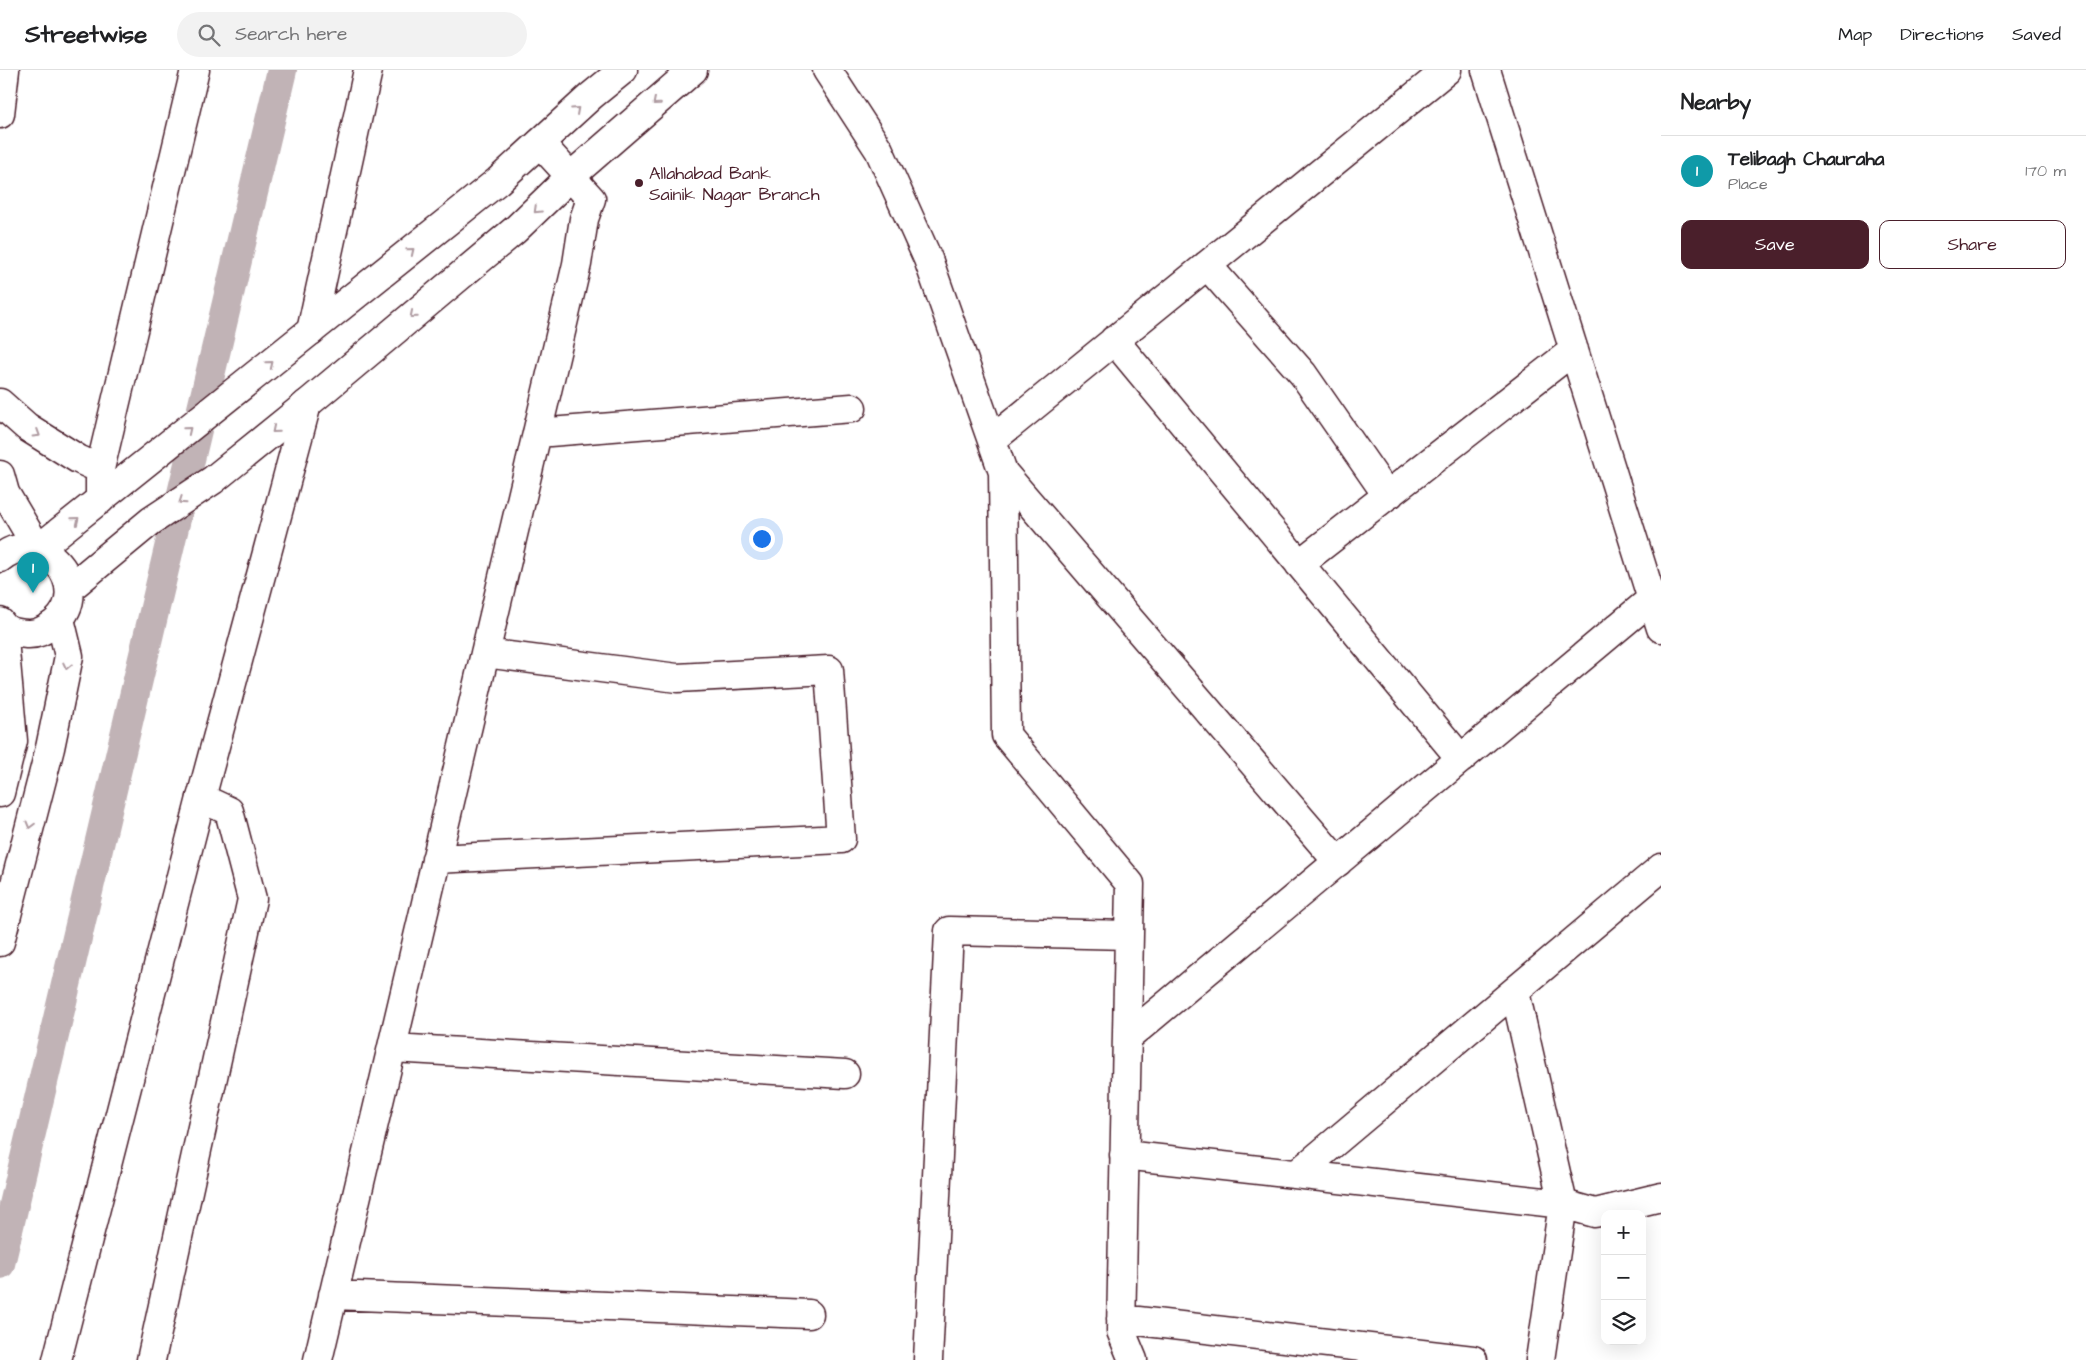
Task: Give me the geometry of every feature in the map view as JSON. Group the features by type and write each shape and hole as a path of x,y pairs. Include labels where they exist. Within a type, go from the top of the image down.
{"street":[{"path":"0,114 5,70"},
{"path":"100,500 100,470 195,70"},
{"path":"311,331 368,70"},
{"path":"38,549 498,180 591,96 623,70"},
{"path":"70,588 150,521 213,480 516,230 571,176 693,70"},
{"path":"827,70 879,150 928,258 1003,472 1006,736 1130,884 1121,1331 1133,1360"},
{"path":"992,440 1447,70"},
{"path":"1486,70 1661,628"},
{"path":"318,1360 577,264 584,219 591,199 540,142"},
{"path":"1207,265 1303,374 1389,495"},
{"path":"1114,340 1461,759"},
{"path":"1300,564 1574,350"},
{"path":"0,403 27,427 78,459 100,470"},
{"path":"57,1360 201,798 306,404"},
{"path":"537,433 852,408"},
{"path":"1003,472 1338,862"},
{"path":"0,475 5,493 38,549"},
{"path":"0,558 5,553 22,548 38,549 53,557 64,570 70,588 68,603 60,619 48,629 32,634 15,633 1,627 13,740 0,793"},
{"path":"1126,1038 1652,598"},
{"path":"0,942 50,748 69,656 60,619"},
{"path":"436,859 841,839 828,670 677,678 485,653"},
{"path":"151,1360 252,899 229,811 201,798"},
{"path":"1297,1174 1661,868"},
{"path":"928,1360 949,931 1129,935"},
{"path":"1515,992 1563,1204 1540,1360"},
{"path":"392,1048 845,1074"},
{"path":"1124,1155 1563,1204 1595,1213 1661,1197"},
{"path":"334,1295 809,1314"},
{"path":"1121,1319 1474,1360"}],"waterway":[{"path":"0,1264 282,70"}],"place":[{"name":"Allahabad Bank Sainik Nagar Branch","path":"639,183"},
{"name":"Telibagh Chauraha","path":"33,593"}]}
